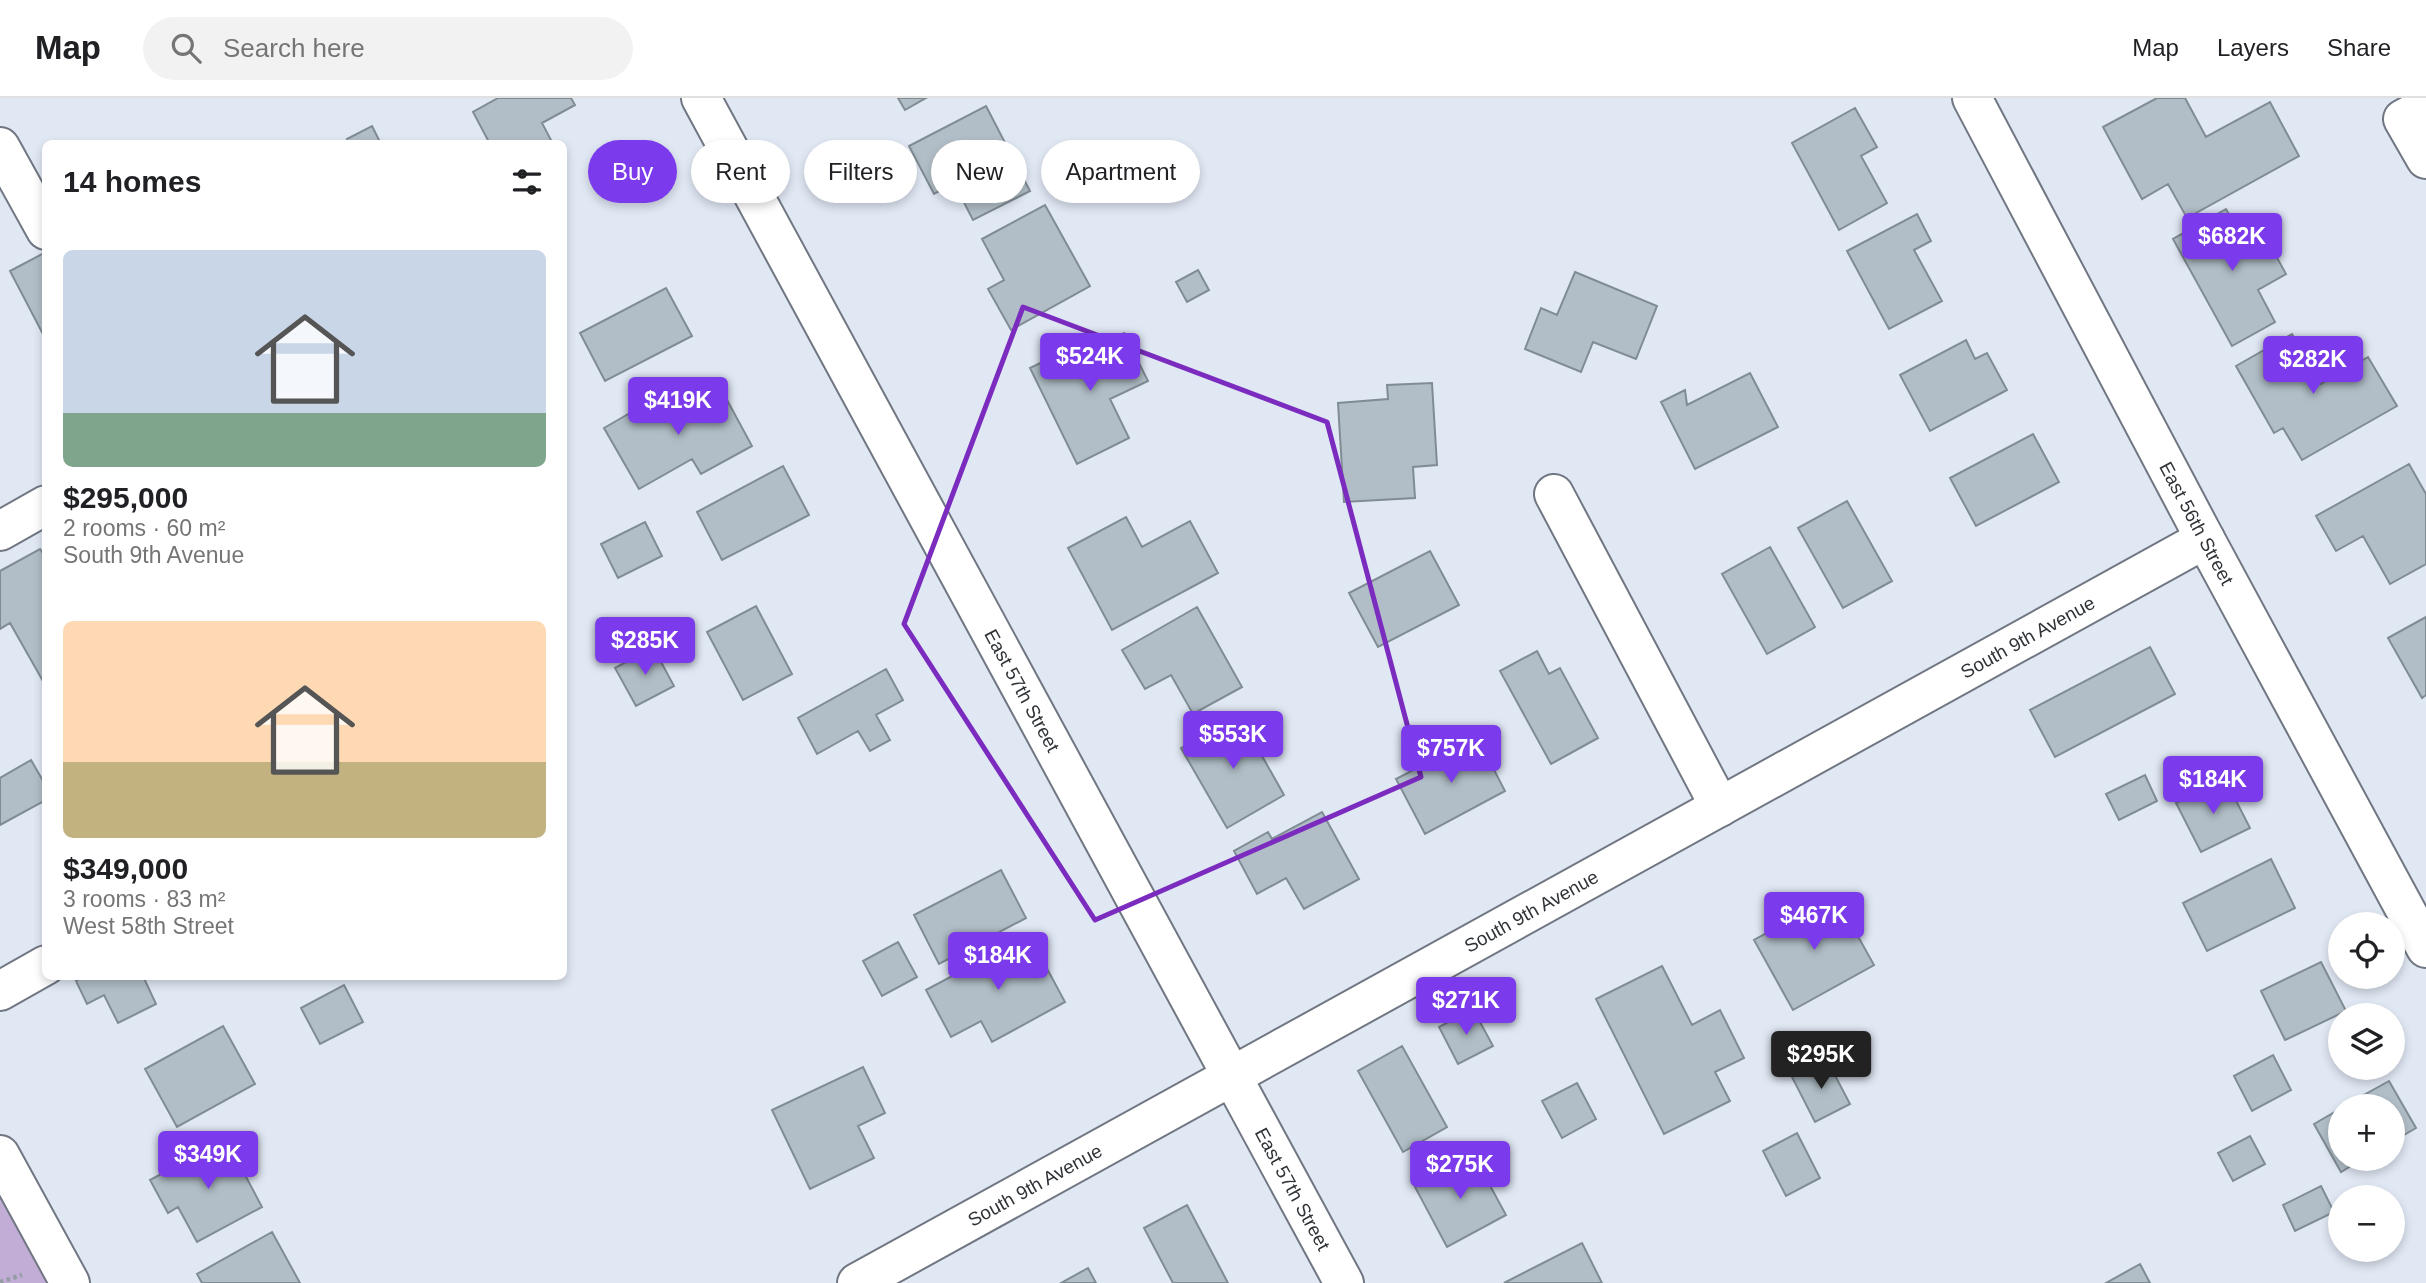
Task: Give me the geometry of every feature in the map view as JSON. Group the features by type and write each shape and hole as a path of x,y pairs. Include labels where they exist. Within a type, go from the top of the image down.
{"street":[{"name":"East 57th Street","path":"701,98 1344,1283"},
{"name":"East 56th Street","path":"1972,98 2205,539 2426,948"},
{"path":"2426,107 2403,119 2426,159"},
{"path":"0,147 42,223"},
{"path":"1554,494 1720,807"},
{"path":"0,531 42,507"},
{"name":"South 9th Avenue","path":"857,1283 2205,539"},
{"path":"0,992 42,967"},
{"path":"0,1155 70,1283"}],"path":[{"path":"0,1282 23,1275"}],"highlighted area":[{"path":"1023,307 1327,422 1421,777 1095,920 904,624"}],"shaded area":[{"path":"0,1190 51,1283 0,1283"}],"building":[{"path":"498,98 571,98 575,105 542,123 551,140 488,140 473,112"},
{"path":"898,98 926,98 905,110"},
{"path":"2157,98 2185,98 2206,137 2270,102 2299,156 2187,218 2168,184 2142,199 2103,127"},
{"path":"986,106 1004,140 931,140 931,188 917,161 917,142"},
{"path":"1855,108 1877,147 1861,156 1887,203 1839,230 1792,143"},
{"path":"372,126 379,140 348,140"},
{"path":"964,203 1006,203 973,220"},
{"path":"1045,205 1090,286 1011,330 988,289 1004,280 982,239"},
{"path":"2226,209 2239,233 2258,223 2286,274 2258,290 2275,322 2232,346 2173,239"},
{"path":"1917,214 1931,241 1914,250 1942,301 1889,329 1847,251"},
{"path":"42,254 42,332 10,271"},
{"path":"1198,270 1209,290 1187,302 1176,282"},
{"path":"1575,272 1657,306 1636,359 1593,342 1581,372 1525,349 1541,308 1557,315"},
{"path":"666,288 692,336 605,381 580,333"},
{"path":"1124,333 1148,381 1110,399 1129,438 1077,464 1030,368 1080,344 1084,352"},
{"path":"2292,334 2321,384 2368,357 2397,406 2302,460 2283,428 2274,433 2236,366"},
{"path":"1966,340 1975,359 1987,353 2007,390 1930,431 1900,375"},
{"path":"1750,373 1778,427 1695,469 1661,402 1685,390 1687,405"},
{"path":"1432,383 1437,465 1413,467 1415,498 1344,502 1338,403 1388,399 1387,385"},
{"path":"720,387 752,446 701,474 692,459 639,489 604,428 661,395 672,414"},
{"path":"2033,434 2059,482 1976,526 1950,478"},
{"path":"2409,464 2426,494 2426,564 2390,584 2363,536 2336,551 2316,516"},
{"path":"783,466 809,515 722,560 697,512"},
{"path":"1847,501 1892,581 1843,608 1798,528"},
{"path":"1126,517 1142,547 1190,521 1218,573 1112,630 1068,548"},
{"path":"645,522 662,556 618,578 601,544"},
{"path":"1770,547 1815,627 1767,654 1722,574"},
{"path":"40,549 42,552 42,679 10,623 0,629 0,571"},
{"path":"1430,551 1459,605 1378,647 1349,593"},
{"path":"756,606 792,674 743,700 707,632"},
{"path":"1197,607 1242,687 1193,714 1171,675 1145,689 1122,650"},
{"path":"2426,617 2426,695 2422,698 2388,638"},
{"path":"653,647 674,686 636,706 615,668"},
{"path":"2150,647 2175,694 2055,757 2030,710"},
{"path":"1537,651 1549,674 1560,668 1598,738 1551,764 1500,671"},
{"path":"886,669 903,700 876,715 890,740 870,751 858,731 817,754 798,718"},
{"path":"1239,715 1284,795 1227,828 1181,748"},
{"path":"1477,737 1505,791 1425,834 1396,779"},
{"path":"31,760 42,779 42,802 0,825 0,778"},
{"path":"2145,775 2157,801 2119,820 2106,794"},
{"path":"2225,779 2250,828 2201,852 2176,803"},
{"path":"1322,812 1359,879 1304,909 1286,878 1257,894 1234,851 1268,832 1272,839"},
{"path":"2271,859 2295,908 2207,951 2183,903"},
{"path":"1001,870 1026,918 939,964 914,915"},
{"path":"1835,895 1874,965 1793,1010 1754,940"},
{"path":"1029,935 1065,1002 992,1042 981,1021 951,1037 926,990"},
{"path":"898,942 917,977 882,996 863,961"},
{"path":"2321,962 2328,976 2328,989 2335,989 2342,1003 2328,1003 2328,1020 2285,1040 2261,991"},
{"path":"1662,966 1692,1025 1720,1010 1744,1058 1715,1072 1730,1101 1664,1134 1596,999"},
{"path":"145,980 156,1004 118,1023 104,995 87,1004 76,981"},
{"path":"344,985 363,1022 320,1044 301,1008"},
{"path":"1473,1009 1493,1046 1458,1064 1439,1027"},
{"path":"223,1026 255,1084 177,1127 145,1069"},
{"path":"1402,1046 1447,1127 1403,1152 1358,1071"},
{"path":"2273,1055 2291,1090 2252,1111 2234,1076"},
{"path":"1827,1060 1850,1104 1815,1122 1792,1077"},
{"path":"863,1067 885,1113 858,1126 874,1158 810,1189 772,1110"},
{"path":"2389,1081 2396,1094 2366,1094"},
{"path":"1577,1083 1596,1119 1562,1138 1542,1101"},
{"path":"2405,1109 2416,1128 2405,1134"},
{"path":"2328,1116 2328,1149 2314,1124"},
{"path":"1797,1133 1820,1178 1786,1196 1763,1151"},
{"path":"2250,1136 2265,1164 2233,1181 2218,1153"},
{"path":"226,1139 262,1207 197,1242 178,1207 168,1213 150,1180"},
{"path":"1474,1156 1506,1215 1447,1247 1415,1187"},
{"path":"2321,1186 2328,1200 2328,1215 2295,1231 2283,1205"},
{"path":"1187,1205 1228,1283 1173,1283 1144,1228"},
{"path":"272,1232 300,1283 202,1283 197,1274"},
{"path":"1582,1243 1602,1283 1504,1283"},
{"path":"2140,1264 2150,1283 2106,1283"},
{"path":"1088,1268 1096,1283 1061,1283"}]}
